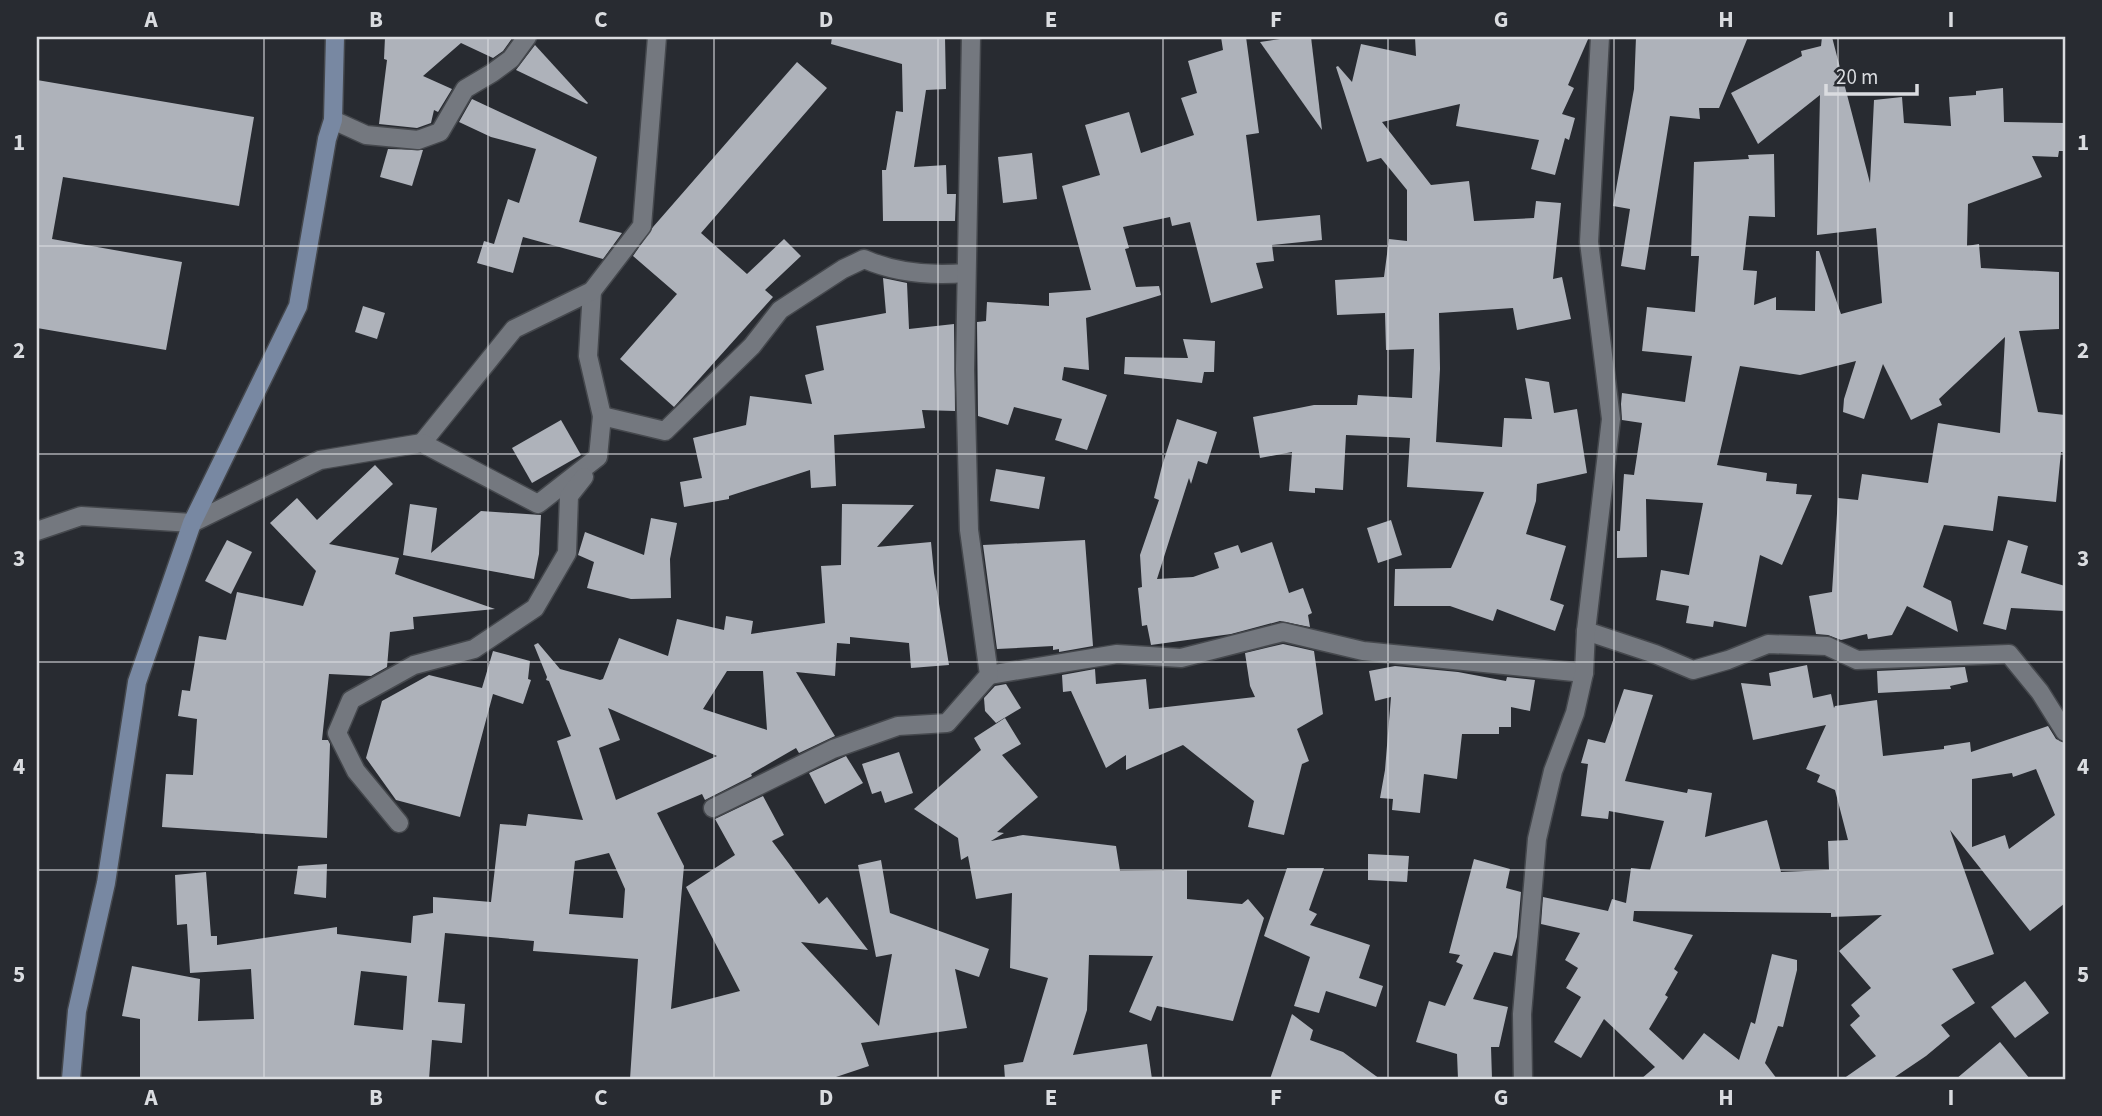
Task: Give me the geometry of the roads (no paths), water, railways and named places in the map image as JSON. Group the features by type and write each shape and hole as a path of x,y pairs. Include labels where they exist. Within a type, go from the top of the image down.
{"main road":[{"path":"71,1079 77,1011 106,883 137,682 192,523 298,306 327,139 333,120 335,37"}],"street":[{"path":"333,120 366,135 418,140 440,132 465,89 492,74 510,59 527,37"},
{"path":"422,443 514,329 592,291 642,226 657,37"},
{"path":"971,37 965,370 969,530 989,674"},
{"path":"1522,1079 1522,1014 1537,839 1553,771 1575,713 1584,673 1586,631 1611,419 1589,242 1600,37"},
{"path":"602,416 666,431 751,346 780,310 843,269 864,259 884,267 940,275 967,273"},
{"path":"399,823 356,771 337,733 351,700 414,665 474,649 534,608 567,553 569,496 598,457 602,416 588,356 592,291"},
{"path":"37,531 81,516 192,523 320,460 422,443 538,504 598,457"},
{"path":"1586,631 1693,670 1728,660 1768,643 1827,646 1857,660 2009,653 2040,692 2065,732"},
{"path":"713,808 833,748 898,726 947,723 989,674 1117,653 1181,659 1283,632 1363,651 1584,673"}]}
